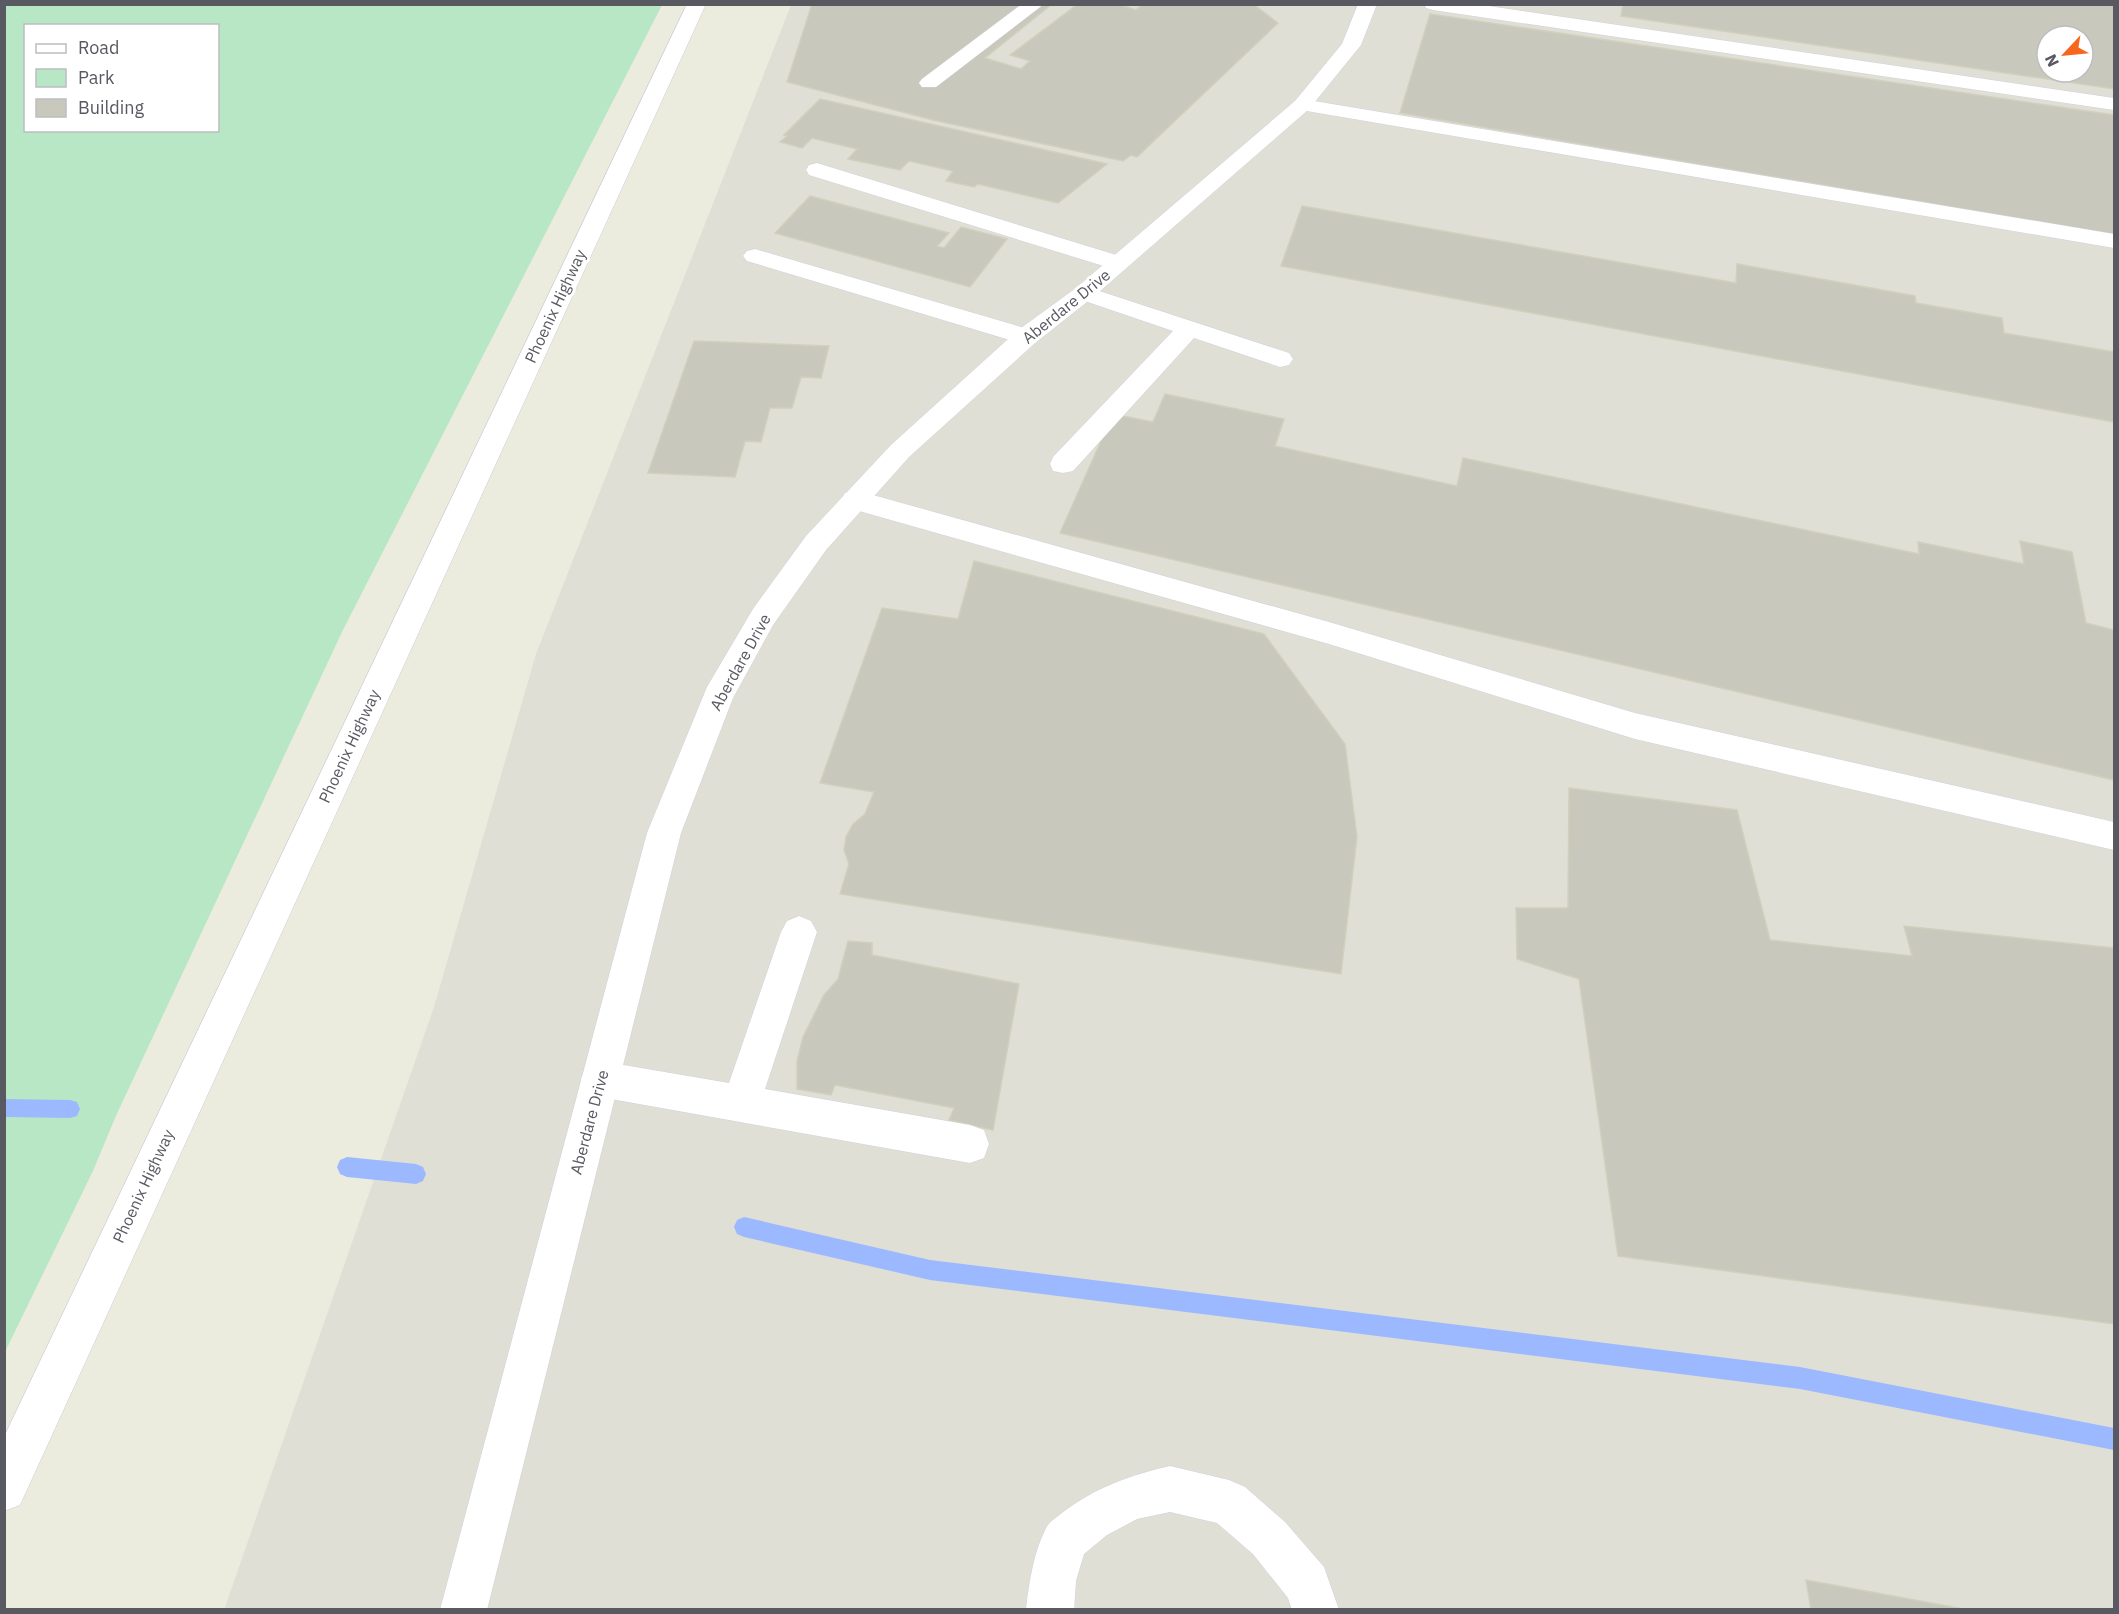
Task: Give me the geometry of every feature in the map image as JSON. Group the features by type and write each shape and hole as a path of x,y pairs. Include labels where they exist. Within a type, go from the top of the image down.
{"street":[{"name":"Phoenix Highway","path":"4,1489 58,1367 697,4"},
{"path":"929,83 1035,4"},
{"name":"Aberdare Drive","path":"463,1610 664,833 718,696 763,616 816,543 900,451 1026,338 1084,293 1302,105 1351,45 1368,4"},
{"path":"1433,4 2115,104"},
{"path":"1302,105 2115,241"},
{"path":"817,170 1118,263"},
{"path":"755,256 1026,338"},
{"path":"1084,293 1281,359"},
{"path":"1063,464 1190,328"},
{"path":"855,500 1329,633 1635,726 2115,836"},
{"path":"741,1103 800,932"},
{"path":"600,1079 970,1144"},
{"path":"1050,1610 1053,1581 1065,1540 1091,1519 1131,1498 1170,1489 1229,1503 1269,1538 1307,1584 1316,1610"}],"shaded area":[{"path":"791,5 2114,5 2114,1609 224,1610 434,1007 536,654"}],"green space":[{"path":"5,4 662,5 342,632 115,1118 93,1171 5,1352"}],"building":[{"path":"812,4 1052,4 985,58 1021,69 1030,61 1010,55 1078,4 1117,4 1136,10 1143,4 1253,4 1278,23 1137,157 1131,155 1123,161 933,120 787,82"},
{"path":"1623,4 2114,4 2114,89 2080,84 2095,84 2095,24 2035,24 2035,77 1621,16"},
{"path":"1430,14 2114,115 2114,235 1400,113"},
{"path":"820,99 1107,164 1058,203 978,184 974,187 946,181 953,171 909,161 900,170 848,159 857,149 812,138 802,148 780,142 787,136 784,135"},
{"path":"810,196 949,233 937,246 944,248 961,227 1007,239 970,287 775,233"},
{"path":"1302,206 1736,283 1737,264 1915,296 1916,303 2002,318 2004,333 2114,352 2114,422 1281,266"},
{"path":"694,341 829,346 821,378 801,377 792,408 770,408 761,442 745,441 735,477 648,473"},
{"path":"1165,394 1284,419 1275,446 1457,486 1463,458 1919,554 1918,542 2024,564 2020,541 2072,552 2086,623 2114,630 2114,780 1060,533 1113,414 1153,422"},
{"path":"974,561 1264,634 1345,744 1357,837 1341,974 840,894 849,864 844,850 846,837 853,824 865,814 874,792 820,783 882,608 958,619"},
{"path":"1569,788 1737,810 1770,940 1912,956 1904,926 2114,948 2114,1324 1618,1256 1579,979 1517,959 1516,908 1568,908"},
{"path":"848,941 872,943 872,955 1019,984 993,1130 949,1120 954,1108 835,1085 831,1095 797,1089 797,1061 803,1037 824,995 838,979"},
{"path":"1806,1580 1969,1610 1811,1610"}],"waterway":[{"path":"4,1108 70,1109"},
{"path":"347,1167 416,1174"},
{"path":"744,1227 930,1270 1800,1378 2114,1439"}]}
